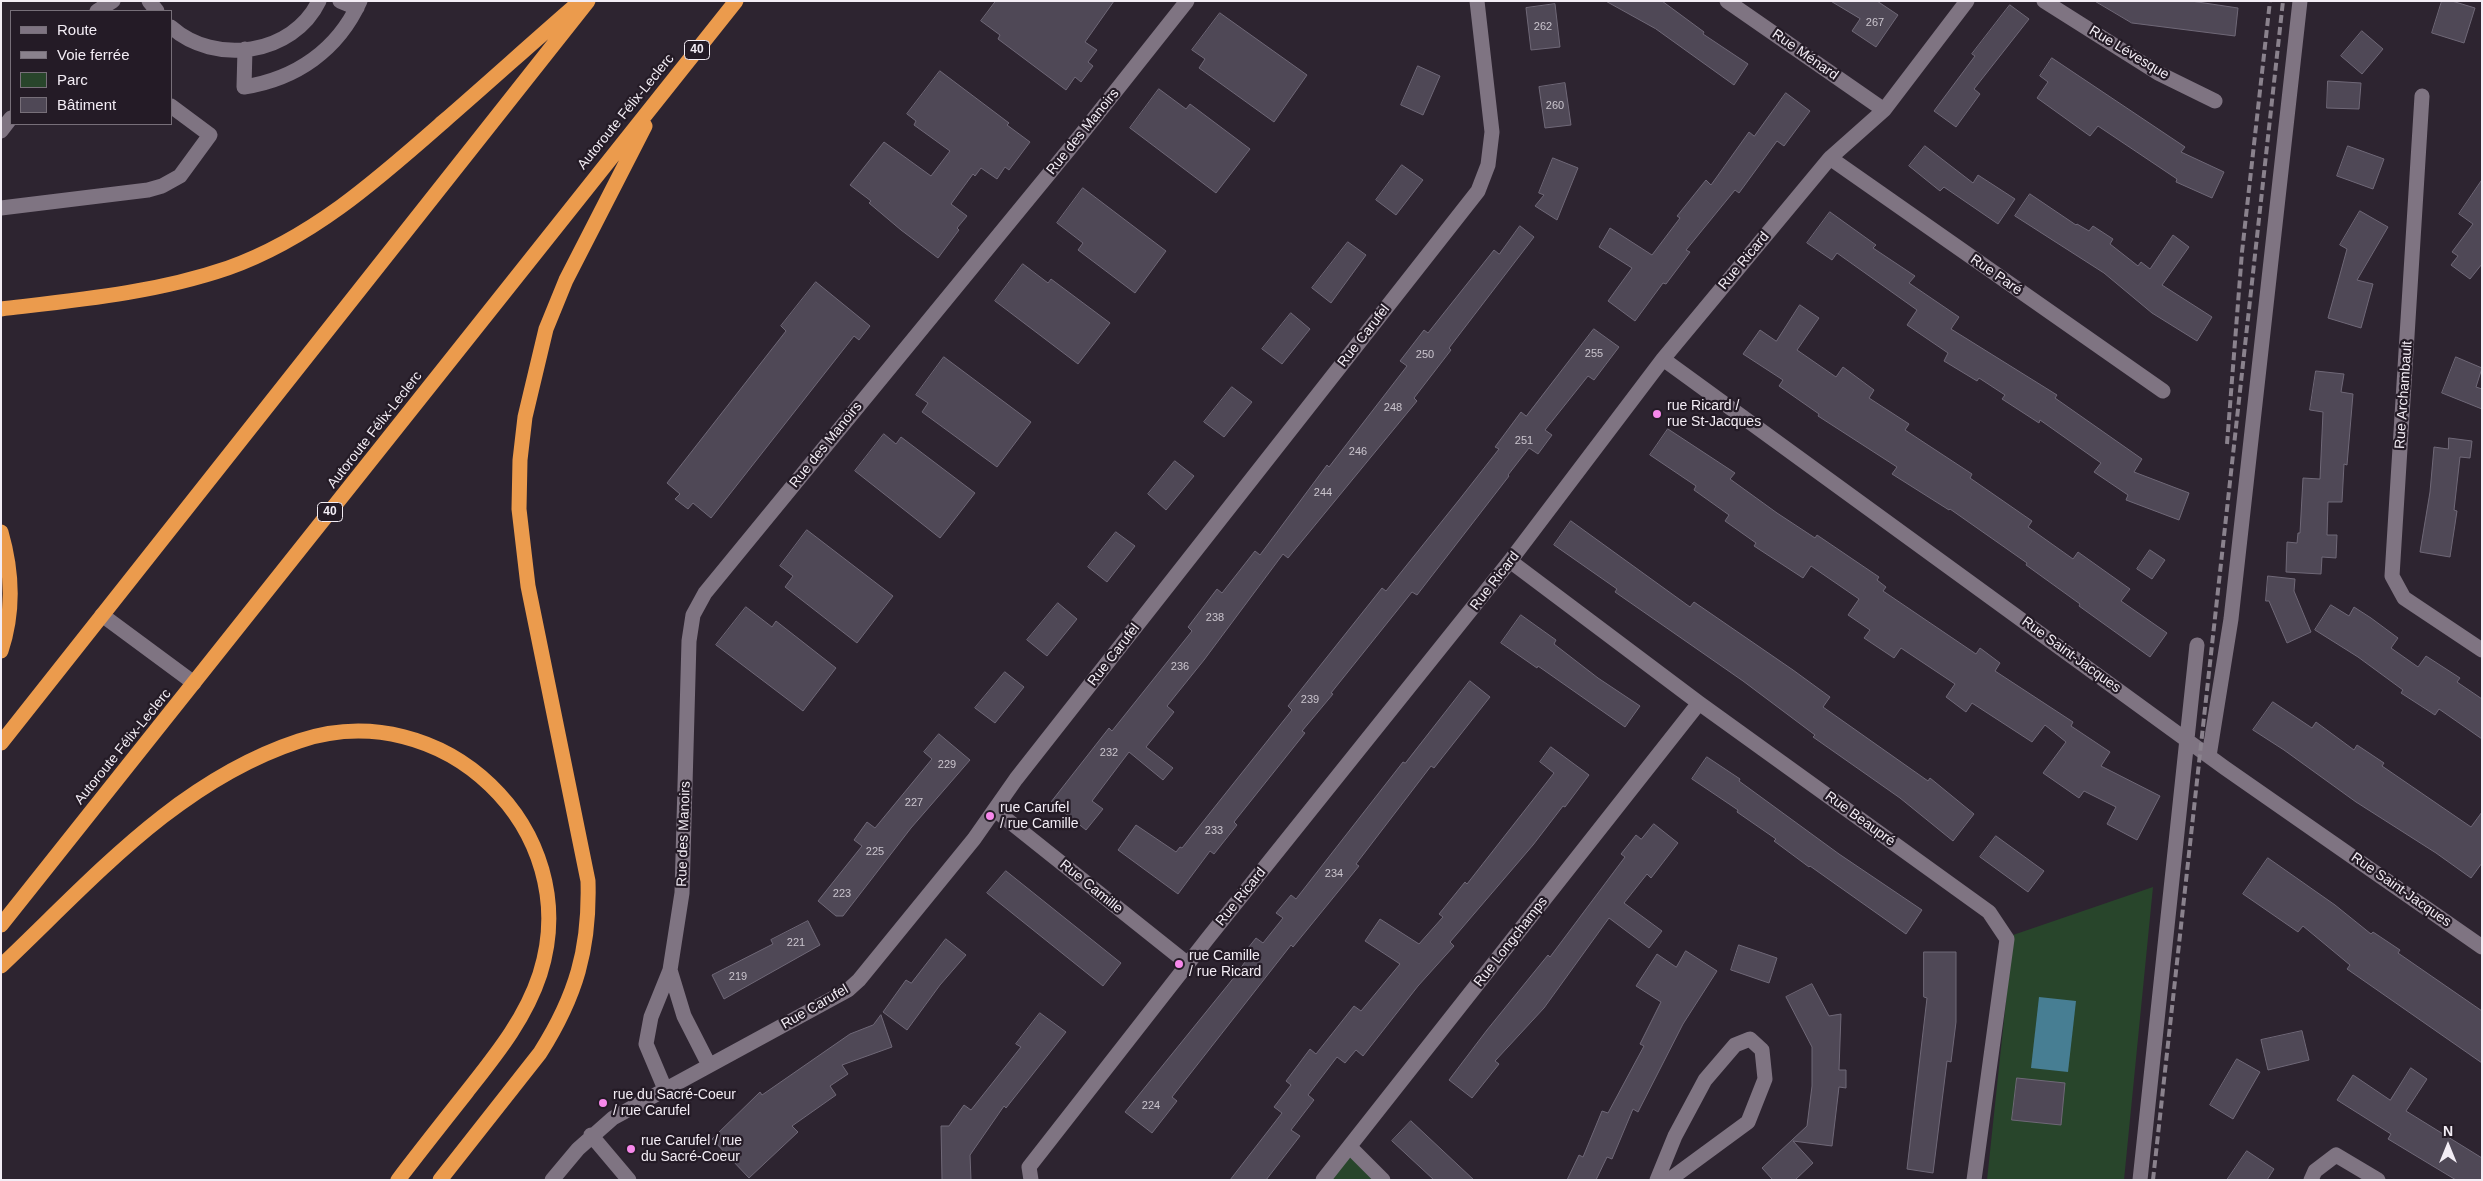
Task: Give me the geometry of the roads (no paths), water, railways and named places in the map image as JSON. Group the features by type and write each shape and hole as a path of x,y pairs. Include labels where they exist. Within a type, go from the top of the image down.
{"highway":[{"path":"1,309 120,295 172,284 230,267 292,239 342,208 384,174 580,1"},
{"path":"1,743 588,1"},
{"name":"Autoroute Félix-Leclerc","path":"1,925 736,1"},
{"path":"440,1180 540,1053 553,1033 570,1000 585,949 588,881 524,566 519,509 520,460 525,417 534,371 552,315 566,280 659,98"},
{"path":"1,532 9,569 10,590 7,626 1,651"},
{"path":"1,966 160,817 205,786 250,760 317,735 352,731 391,734 408,738 452,756 476,771 493,786 518,816 529,836 537,854 547,895 547,938 544,958 537,982 510,1035 398,1180"}],"street":[{"path":"99,10 113,1"},
{"path":"172,28 201,44 222,50 245,50 270,45 295,32 309,18 319,1"},
{"path":"245,50 244,86 284,76 306,65 325,51 341,33 358,5 340,1"},
{"name":"Rue des Manoirs","path":"664,1089 646,1044 651,1017 670,970 682,893 689,641 693,615 704,593 1080,136 1187,1"},
{"name":"Rue Carufel","path":"552,1180 592,1135 613,1118 832,999 859,980 974,839 1016,779 1478,191 1488,165 1492,132 1477,1"},
{"name":"Rue Ménard","path":"1727,1 1884,110"},
{"name":"Rue Ricard","path":"1030,1173 1188,964 1510,561 1663,359 1830,158 1884,110 1967,1"},
{"name":"Rue Lévesque","path":"2044,1 2158,73 2215,102"},
{"path":"2209,756 2231,619 2300,1"},
{"name":"Rue Archambault","path":"2422,96 2392,576 2404,598 2482,650"},
{"path":"1,208 148,190 173,181 180,176 210,135 172,107"},
{"path":"1,131 10,119"},
{"name":"Rue Paré","path":"1830,158 2163,392"},
{"name":"Rue Saint-Jacques","path":"1663,359 2209,756 2482,947"},
{"name":"Rue Beaupré","path":"1510,561 1699,703 1989,912 2007,939 1974,1180"},
{"path":"102,615 194,684"},
{"path":"2140,1180 2197,645"},
{"name":"Rue Longchamps","path":"1323,1180 1699,703"},
{"name":"Rue Camille","path":"995,810 1188,964"},
{"name":"Rue des Manoirs","path":"670,970 684,1016 709,1065"},
{"path":"1657,1180 1675,1136 1705,1080 1735,1045 1750,1039 1762,1050 1765,1079 1748,1122 1669,1180"},
{"path":"592,1135 629,1180"},
{"path":"1350,1147 1383,1180"},
{"path":"2310,1180 2315,1171 2336,1155 2378,1180"}],"water":[{"path":"2039,997 2076,1001 2068,1072 2031,1068"}],"railway":[{"path":"2227,444 2242,252 2270,1"},
{"path":"2153,1180 2283,1"}],"place":[{"name":"rue Ricard / rue St-Jacques","path":"1657,414"},
{"name":"rue Carufel / rue Camille","path":"990,816"},
{"name":"rue Camille / rue Ricard","path":"1179,964"},
{"name":"rue du Sacré-Coeur / rue Carufel","path":"603,1103"},
{"name":"rue Carufel / rue du Sacré-Coeur","path":"631,1149"}]}
